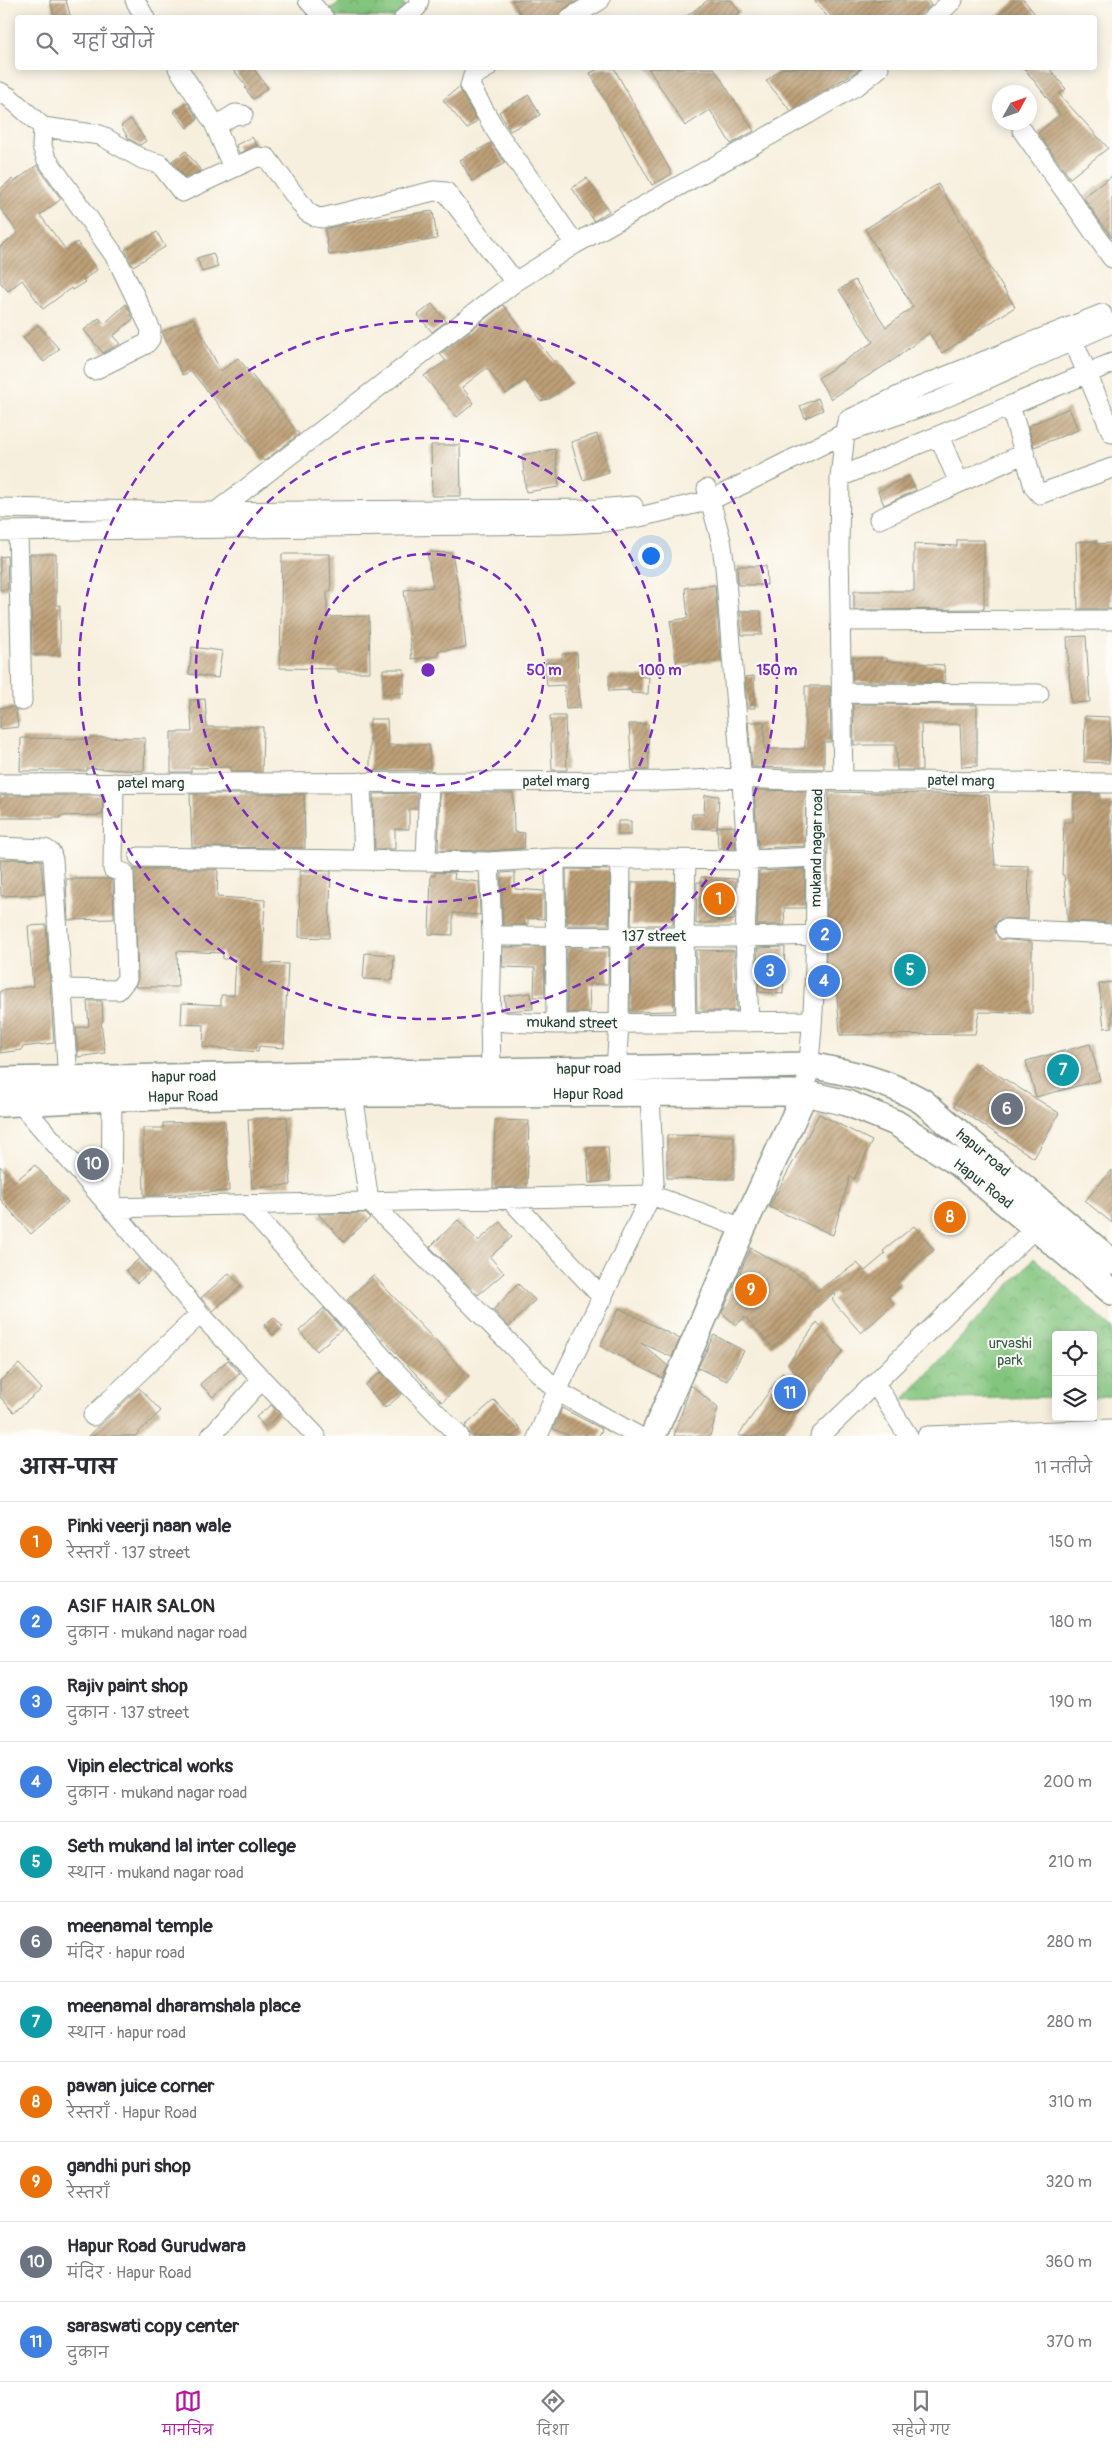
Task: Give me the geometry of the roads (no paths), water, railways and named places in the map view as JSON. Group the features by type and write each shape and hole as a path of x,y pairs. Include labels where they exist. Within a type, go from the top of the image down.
{"main road":[{"name":"hapur road","path":"0,1080 809,1065 864,1076 896,1086 922,1101 1112,1262"},
{"name":"Hapur Road","path":"10,1104 112,1098 353,1094 805,1093 847,1103 896,1123 959,1164 1112,1292"},
{"path":"653,1436 743,1228 805,1093"}],"street":[{"path":"135,0 143,15"},
{"path":"408,15 417,7 419,0"},
{"path":"575,15 600,0"},
{"path":"937,15 953,0"},
{"path":"179,70 214,122 233,168"},
{"path":"484,70 471,79 470,86 496,131 575,244"},
{"path":"22,701 9,531 194,519 217,511 515,282 575,244 808,114 858,84 876,70"},
{"path":"0,92 9,96 43,126 92,133 107,138 142,159 160,164 182,192 257,157 267,158 307,212 316,218 434,191 446,192 515,282"},
{"path":"214,122 221,123 235,114 243,115"},
{"path":"43,126 42,146 46,158 117,259 151,330 150,339 146,344 94,370"},
{"path":"1022,130 1112,258"},
{"path":"0,508 194,519 406,526 605,522 639,517 709,494 845,427 909,391 1112,310"},
{"path":"845,427 938,401 1112,323"},
{"path":"1072,340 1112,433"},
{"path":"840,477 1112,363"},
{"path":"1010,406 1034,487 1040,494 1112,468"},
{"path":"843,780 840,477 845,427"},
{"path":"939,436 959,483"},
{"path":"879,519 1016,456 1026,455"},
{"path":"217,511 597,509 647,505 709,494"},
{"path":"709,494 725,567 742,778 748,860 745,937 749,1022"},
{"path":"840,621 1112,620"},
{"path":"841,693 1039,694"},
{"name":"patel marg","path":"0,784 664,781 742,778 1112,783"},
{"name":"mukand nagar road","path":"805,1093 809,1065 815,935 819,780"},
{"path":"361,782 364,860"},
{"path":"426,860 429,782"},
{"path":"62,989 118,990 127,980 124,873 113,869 114,783"},
{"path":"0,847 45,849 51,853 68,1079"},
{"path":"139,857 489,862 555,858 748,860 816,857"},
{"path":"555,858 556,1024"},
{"path":"616,1068 619,1024 621,859"},
{"path":"686,860 684,936 686,1023"},
{"path":"489,862 492,936 491,1072"},
{"path":"1005,929 1112,934"},
{"name":"137 street","path":"492,936 745,937 815,935"},
{"name":"mukand street","path":"490,1018 505,1022 556,1024 811,1020"},
{"path":"353,1094 369,1201 557,1391 638,1436"},
{"path":"538,1436 557,1391 651,1195 654,1183 650,1094"},
{"path":"111,1208 112,1098"},
{"path":"10,1104 111,1208 200,1314 316,1436"},
{"path":"111,1208 369,1201 511,1200 651,1195 743,1228"},
{"path":"511,1200 603,1298"},
{"path":"246,1204 393,1369 459,1436"},
{"path":"820,1436 1036,1227"},
{"path":"93,1416 200,1314"},
{"path":"211,1436 262,1380"},
{"path":"875,1383 908,1436"},
{"path":"927,1436 1112,1429"}],"place":[{"name":"Pinki veerji naan wale","path":"719,899"},
{"name":"ASIF HAIR SALON","path":"825,935"},
{"name":"Seth mukand lal inter college","path":"910,970"},
{"name":"Rajiv paint shop","path":"770,971"},
{"name":"Vipin electrical works","path":"824,981"},
{"name":"meenamal dharamshala place","path":"1063,1070"},
{"name":"meenamal temple","path":"1007,1109"},
{"name":"Hapur Road Gurudwara","path":"93,1164"},
{"name":"pawan juice corner","path":"950,1217"},
{"name":"gandhi puri shop","path":"751,1290"},
{"name":"saraswati copy center","path":"790,1393"}],"park label":[{"name":"urvashi park","path":"1010,1352"}]}
